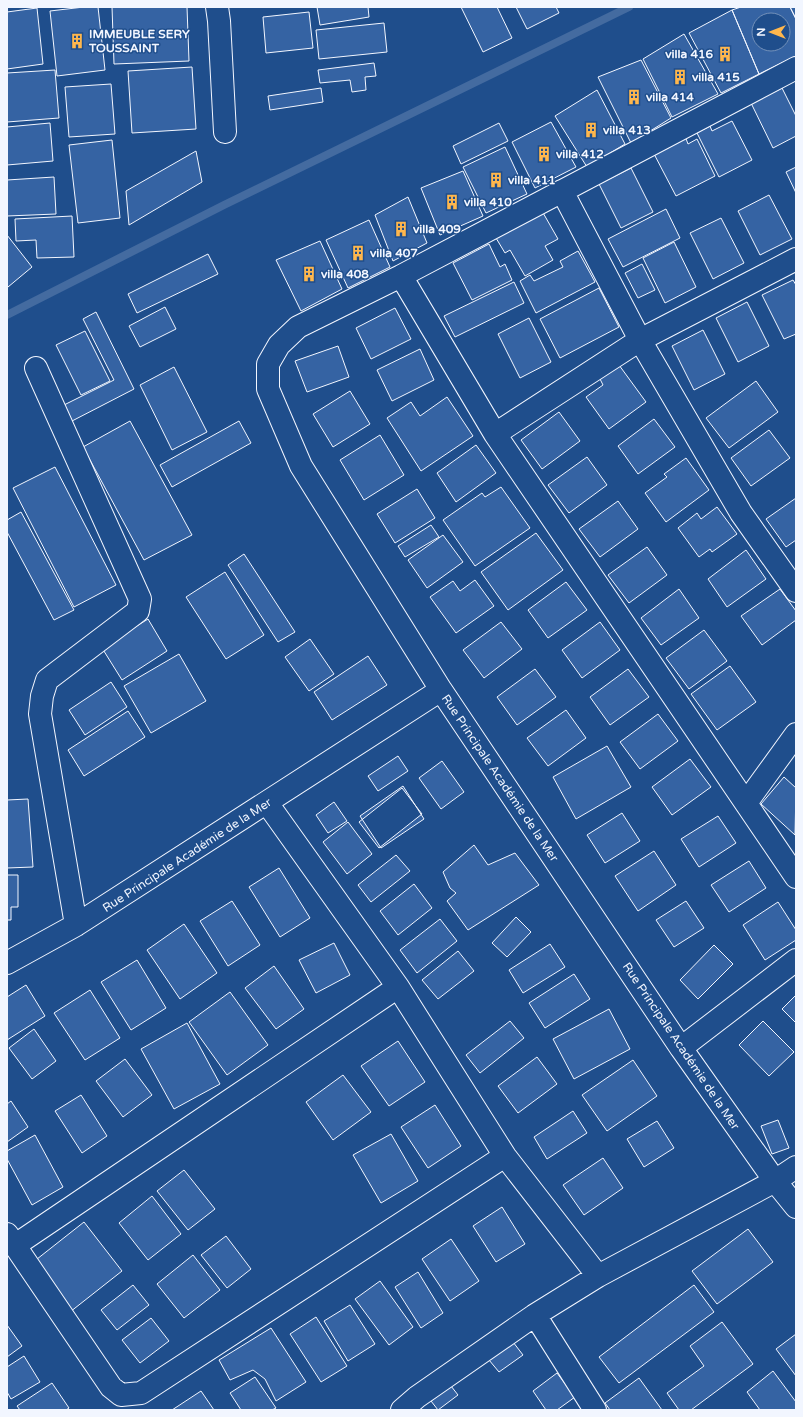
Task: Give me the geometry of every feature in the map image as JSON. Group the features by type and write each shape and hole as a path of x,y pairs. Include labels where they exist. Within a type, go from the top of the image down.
{"street":[{"path":"217,7 225,132"},
{"path":"441,690 301,466 268,388 268,364 278,345 298,327 401,276 796,68"},
{"path":"562,191 640,340 741,514 796,591"},
{"path":"495,434 640,340 796,259"},
{"path":"401,276 495,434 796,877"},
{"path":"36,368 140,598 138,611 47,680 42,696 40,714 76,925"},
{"name":"Rue Principale Académie de la Mer","path":"7,963 76,925 441,690 681,1048 775,1181 796,1207"},
{"path":"746,803 796,734"},
{"path":"267,803 398,987 505,1156 598,1276"},
{"path":"681,1048 796,960"},
{"path":"398,987 11,1240 111,1387 120,1395 141,1393 505,1156"},
{"path":"402,1410 417,1397 535,1315 598,1276 775,1181 796,1167"},
{"path":"535,1315 596,1410"}],"building":[{"name":"IMMEUBLE SERY TOUSSAINT","path":"98,7 105,70 57,76 50,11"},
{"path":"112,7 187,7 189,61 114,64"},
{"path":"317,7 368,7 369,17 320,25"},
{"path":"461,7 497,7 512,38 483,52"},
{"path":"516,7 556,7 559,13 527,29"},
{"path":"741,7 790,7 796,19 796,56 759,74 732,10"},
{"path":"790,7 796,7 796,19"},
{"path":"37,8 43,64 7,69 7,12"},
{"name":"villa 416","path":"732,10 759,74 721,93 689,33"},
{"path":"309,12 313,48 266,53 263,17"},
{"path":"384,23 387,52 319,59 316,30"},
{"name":"villa 415","path":"684,34 718,94 672,117 643,59"},
{"name":"villa 414","path":"641,60 671,118 631,143 598,77"},
{"path":"374,63 376,76 365,77 366,90 352,92 350,80 320,83 318,70"},
{"path":"192,67 196,129 132,133 128,71"},
{"path":"55,70 59,118 7,122 7,73"},
{"path":"111,84 115,134 69,137 65,87"},
{"path":"321,88 323,102 270,110 268,96"},
{"path":"782,88 796,116 796,136 773,148 751,103"},
{"name":"villa 413","path":"597,90 625,144 587,167 555,116"},
{"path":"732,121 752,160 719,177 697,133 710,126 712,131"},
{"name":"villa 412","path":"551,122 576,167 535,188 512,142"},
{"path":"50,123 53,161 7,165 7,127"},
{"path":"499,123 508,141 461,164 453,146"},
{"path":"685,136 688,144 697,139 715,176 676,196 653,152"},
{"path":"112,140 120,218 78,223 69,145"},
{"name":"villa 411","path":"505,147 527,194 486,213 463,167"},
{"path":"196,151 202,182 129,225 126,191"},
{"path":"796,167 796,193 786,172"},
{"path":"631,168 653,212 621,228 599,184"},
{"name":"villa 410","path":"463,171 483,216 440,235 421,188"},
{"path":"54,177 56,214 7,216 7,180"},
{"path":"769,195 792,239 760,255 738,211"},
{"name":"villa 409","path":"408,197 427,243 393,261 375,215"},
{"path":"666,209 680,238 623,267 608,239"},
{"path":"542,211 558,239 545,246 553,260 525,276 510,250 505,253 496,238"},
{"path":"72,216 74,257 37,258 36,240 16,241 15,219"},
{"path":"721,218 744,263 713,279 690,233"},
{"name":"villa 407","path":"369,220 390,267 348,288 326,240"},
{"path":"7,235 32,267 8,287 7,285"},
{"name":"villa 408","path":"320,241 342,289 301,311 276,260"},
{"path":"674,242 696,287 665,303 643,258"},
{"path":"489,244 500,267 505,264 512,280 472,300 453,263"},
{"path":"578,251 595,282 536,313 520,281 530,275 534,281 563,267 560,261"},
{"path":"208,254 218,274 137,313 128,294"},
{"path":"642,264 655,290 638,298 625,273"},
{"path":"793,280 796,285 796,334 784,339 762,295"},
{"path":"514,282 524,303 455,337 444,316"},
{"path":"599,288 619,327 560,358 540,319"},
{"path":"747,302 769,346 738,362 716,318"},
{"path":"165,307 176,329 140,347 129,326"},
{"path":"395,308 411,339 371,359 356,328"},
{"path":"96,312 134,389 72,421 64,405 114,380 83,319"},
{"path":"529,318 551,362 520,378 498,334"},
{"path":"703,330 725,374 694,390 672,346"},
{"path":"85,331 110,381 81,395 56,345"},
{"path":"338,346 349,377 307,392 295,361"},
{"path":"420,349 434,380 392,401 377,370"},
{"path":"619,365 646,402 609,429 586,397 603,385 600,379"},
{"path":"174,367 207,432 172,450 140,385"},
{"path":"756,381 778,412 729,448 706,418"},
{"path":"350,391 370,424 333,447 313,414"},
{"path":"447,397 473,436 421,471 387,418 411,402 420,416"},
{"path":"559,412 580,441 542,469 521,440"},
{"path":"654,419 675,447 638,474 618,446"},
{"path":"130,421 192,535 144,560 83,447"},
{"path":"239,421 251,443 172,487 160,465"},
{"path":"769,430 790,458 751,486 731,458"},
{"path":"380,435 404,475 364,500 340,460"},
{"path":"476,445 496,473 456,502 437,473"},
{"path":"587,457 607,485 569,513 548,485"},
{"path":"686,458 709,490 666,522 645,493 667,477 664,474"},
{"path":"55,467 116,585 74,607 13,488"},
{"path":"501,487 530,528 475,566 443,520 482,493 485,497"},
{"path":"417,489 435,518 395,543 377,514"},
{"path":"796,498 796,540 786,547 766,519"},
{"path":"618,501 638,529 600,557 579,529"},
{"path":"717,507 737,534 712,552 710,549 699,557 678,528 697,513 701,519"},
{"path":"21,512 74,610 54,620 7,532 7,520"},
{"path":"431,525 439,537 405,557 398,546"},
{"path":"536,533 563,570 508,610 481,572"},
{"path":"443,535 463,562 427,588 408,560"},
{"path":"647,547 667,575 629,603 608,575"},
{"path":"746,550 766,579 727,607 708,579"},
{"path":"244,554 295,632 278,642 228,565"},
{"path":"225,572 264,635 226,659 186,597"},
{"path":"475,580 494,606 456,633 430,597 453,581 460,591"},
{"path":"566,582 587,610 548,638 528,610"},
{"path":"679,589 699,618 661,645 641,618"},
{"path":"780,589 796,611 796,620 762,645 741,616"},
{"path":"148,619 167,651 122,680 102,648"},
{"path":"501,622 522,649 484,678 463,650"},
{"path":"600,622 620,650 582,678 562,650"},
{"path":"704,630 727,661 689,689 666,658"},
{"path":"310,639 334,674 309,691 285,657"},
{"path":"179,654 206,701 151,733 124,686"},
{"path":"368,656 387,685 332,720 314,692"},
{"path":"730,666 756,702 717,730 691,694"},
{"path":"535,669 556,697 517,725 497,697"},
{"path":"628,669 649,697 610,725 590,697"},
{"path":"111,682 127,707 85,735 69,710"},
{"path":"566,710 586,738 548,766 527,738"},
{"path":"128,711 145,737 84,776 68,750"},
{"path":"658,714 678,741 640,769 620,742"},
{"path":"607,746 631,787 576,819 553,777"},
{"path":"398,756 408,771 378,791 368,776"},
{"path":"690,759 711,787 672,815 652,787"},
{"path":"442,761 464,792 441,809 419,778"},
{"path":"784,777 796,788 795,835 761,804"},
{"path":"403,786 424,819 381,848 360,816"},
{"path":"402,788 422,814 379,848 359,822"},
{"path":"28,799 33,867 7,868 7,800"},
{"path":"334,802 347,821 328,833 316,815"},
{"path":"622,813 640,841 605,863 587,835"},
{"path":"718,816 736,843 699,867 681,839"},
{"path":"348,822 372,854 347,874 323,842"},
{"path":"474,845 488,865 515,853 539,885 468,930 447,901 456,893 450,888 443,872"},
{"path":"654,851 676,885 638,911 615,876"},
{"path":"396,855 410,871 371,902 358,885"},
{"path":"749,861 766,888 729,912 711,885"},
{"path":"279,868 310,918 280,937 249,887"},
{"path":"7,875 18,875 18,907 11,907 11,920 7,920"},
{"path":"414,884 432,908 398,935 380,911"},
{"path":"232,901 260,945 228,966 200,921"},
{"path":"686,901 704,928 674,947 656,920"},
{"path":"778,902 796,930 796,940 765,960 743,925"},
{"path":"516,917 531,932 507,957 492,943"},
{"path":"440,919 457,941 417,973 400,950"},
{"path":"184,924 217,973 180,999 147,950"},
{"path":"334,943 350,975 316,993 299,960"},
{"path":"550,944 565,967 523,993 509,970"},
{"path":"714,945 733,964 698,999 680,980"},
{"path":"458,951 474,971 438,999 422,980"},
{"path":"137,960 166,1008 131,1030 101,982"},
{"path":"274,966 304,1009 276,1029 245,988"},
{"path":"574,974 590,999 545,1028 529,1003"},
{"path":"26,985 45,1016 7,1040 7,997"},
{"path":"90,990 120,1038 85,1060 54,1013"},
{"path":"230,992 268,1045 227,1075 189,1022"},
{"path":"796,995 796,1023 782,1009"},
{"path":"609,1009 630,1049 574,1079 553,1039"},
{"path":"510,1021 524,1038 480,1073 466,1055"},
{"path":"763,1021 794,1052 769,1076 739,1045"},
{"path":"187,1023 220,1084 174,1109 141,1049"},
{"path":"34,1029 56,1061 32,1079 9,1048"},
{"path":"398,1041 425,1082 389,1106 361,1066"},
{"path":"537,1057 557,1084 518,1113 498,1086"},
{"path":"125,1059 152,1095 123,1117 96,1081"},
{"path":"633,1060 657,1096 607,1131 582,1095"},
{"path":"343,1075 371,1112 333,1140 306,1102"},
{"path":"81,1095 107,1136 82,1153 55,1111"},
{"path":"11,1101 28,1127 7,1142 7,1104"},
{"path":"435,1105 461,1146 428,1168 401,1127"},
{"path":"573,1111 587,1133 547,1159 534,1137"},
{"path":"778,1120 789,1148 772,1154 761,1126"},
{"path":"657,1121 674,1148 644,1167 627,1139"},
{"path":"391,1134 418,1181 381,1203 353,1155"},
{"path":"35,1135 63,1187 32,1205 7,1159 7,1151"},
{"path":"603,1158 623,1188 584,1215 563,1185"},
{"path":"184,1170 215,1209 188,1230 157,1191"},
{"path":"152,1196 181,1234 148,1260 119,1223"},
{"path":"502,1207 525,1244 496,1262 473,1226"},
{"path":"84,1222 122,1271 70,1312 32,1263"},
{"path":"748,1229 773,1262 717,1304 692,1271"},
{"path":"226,1236 251,1269 227,1288 201,1255"},
{"path":"451,1239 479,1281 450,1301 422,1259"},
{"path":"193,1255 220,1290 184,1318 157,1284"},
{"path":"418,1272 443,1313 421,1328 395,1287"},
{"path":"380,1281 413,1327 389,1345 355,1299"},
{"path":"133,1285 149,1305 117,1330 101,1310"},
{"path":"694,1285 714,1312 619,1383 599,1357"},
{"path":"350,1305 375,1344 348,1361 324,1321"},
{"path":"316,1317 347,1366 321,1382 290,1334"},
{"path":"151,1318 169,1341 140,1363 122,1340"},
{"path":"722,1322 753,1364 691,1410 679,1410 667,1393 704,1366 690,1346"},
{"path":"7,1325 22,1346 7,1357"},
{"path":"271,1328 306,1382 276,1401 265,1379 253,1370 230,1380 219,1360"},
{"path":"796,1334 796,1376 776,1349"},
{"path":"513,1342 523,1355 499,1372 489,1360"},
{"path":"24,1356 40,1382 11,1399 7,1392 7,1367"},
{"path":"773,1371 796,1402 796,1410 760,1410 747,1392"},
{"path":"557,1373 575,1397 557,1410 546,1410 533,1391"},
{"path":"255,1377 276,1408 272,1410 241,1410 230,1393"},
{"path":"639,1378 662,1410 610,1410 605,1403"},
{"path":"52,1383 69,1408 66,1410 20,1410 17,1406"},
{"path":"451,1386 458,1395 438,1410 431,1401"},
{"path":"201,1391 214,1410 172,1410"}],"waterway":[{"path":"7,315 224,205 629,7"}],"place":[{"name":"IMMEUBLE SERY TOUSSAINT","path":"77,41"},
{"name":"villa 416","path":"725,54"},
{"name":"villa 415","path":"680,77"},
{"name":"villa 414","path":"634,97"},
{"name":"villa 413","path":"591,130"},
{"name":"villa 412","path":"544,154"},
{"name":"villa 411","path":"496,180"},
{"name":"villa 410","path":"452,202"},
{"name":"villa 409","path":"401,229"},
{"name":"villa 407","path":"358,253"},
{"name":"villa 408","path":"309,274"}]}
